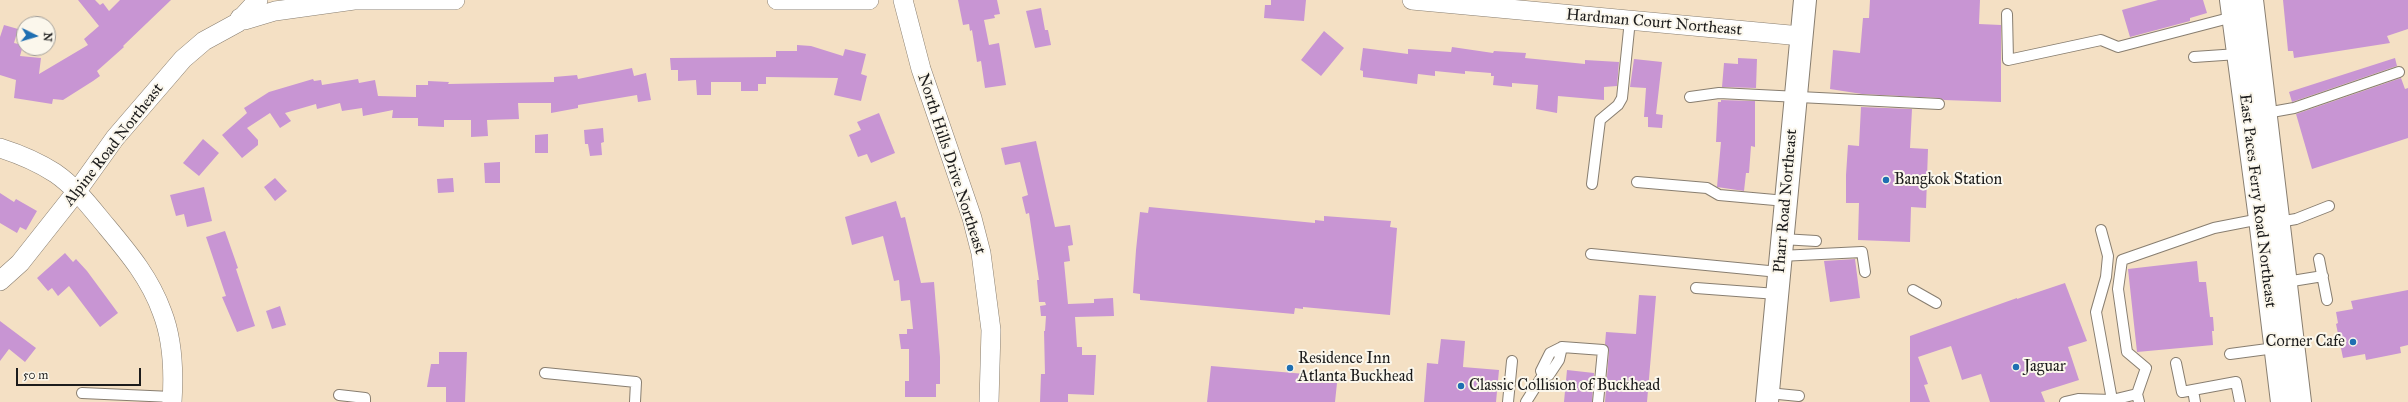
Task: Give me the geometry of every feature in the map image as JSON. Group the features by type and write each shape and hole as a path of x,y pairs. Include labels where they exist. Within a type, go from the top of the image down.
{"street":[{"name":"Alpine Road Northeast","path":"0,281 20,263 78,192 115,138 183,59 204,41 237,23 258,0"},
{"path":"240,18 245,20 276,11 328,2 354,0 455,0"},
{"path":"777,0 869,0"},
{"name":"North Hills Drive Northeast","path":"903,0 921,69 972,218 981,253 991,330 989,402"},
{"name":"Hardman Court Northeast","path":"1412,0 1801,36"},
{"name":"Pharr Road Northeast","path":"1767,397 1805,0"},
{"name":"East Paces Ferry Road Northeast","path":"2252,0 2266,113 2275,348 2282,402"},
{"name":"East Paces Ferry Road Northeast","path":"2232,8 2238,54 2270,221 2286,282 2300,402"},
{"path":"0,148 20,155 56,173 78,192 137,264 151,285 163,312 169,337 173,376 172,400"}],"lane":[{"path":"2008,14 2008,60 2101,40 2118,47 2232,8"},
{"path":"1592,184 1600,120 1618,104 1622,98 1630,20"},
{"path":"2194,57 2238,54"},
{"path":"2266,113 2294,108 2399,72"},
{"path":"1690,97 1719,93 1939,104"},
{"path":"1637,182 1706,188 1719,196 1786,201"},
{"path":"2065,402 2078,399 2112,400 2138,398 2146,368 2127,352 2118,289 2122,260 2214,228 2296,219 2329,206"},
{"path":"2101,230 2108,256 2106,277 2096,312 2112,400"},
{"path":"1780,256 1816,241"},
{"path":"1591,254 1780,256 1862,252 1865,272"},
{"path":"2319,259 2327,300"},
{"path":"2286,282 2323,276"},
{"path":"1696,288 1777,294"},
{"path":"1913,290 1936,303"},
{"path":"1526,402 1543,376 1541,371 1550,353 1562,348 1603,350 1598,402"},
{"path":"2230,354 2275,348"},
{"path":"1508,402 1512,361"},
{"path":"2176,363 2182,392 2236,382 2240,402"},
{"path":"545,373 636,382 635,402"},
{"path":"2192,390 2195,402"},
{"path":"82,393 172,400"},
{"path":"339,395 364,398 365,402"},
{"path":"1767,397 1799,396"}],"building":[{"path":"78,0 95,0 100,5 103,3 109,11 120,0 171,0 123,46 124,47 97,71 100,76 63,100 53,99 52,104 14,98 16,80 0,75 0,37 4,25 16,28 14,43 16,43 16,56 41,58 39,74 88,45 84,39 99,26"},
{"path":"958,0 997,0 1000,14 994,15 995,18 984,20 989,45 999,43 1006,85 985,88 981,61 977,62 972,30 970,31 969,24 963,25"},
{"path":"1271,0 1306,0 1304,21 1264,18 1265,5 1271,5"},
{"path":"1870,0 1980,0 1979,24 2001,25 2001,102 1944,100 1939,98 1862,94 1830,89 1833,50 1860,53 1863,18 1869,18"},
{"path":"2158,0 2203,0 2207,13 2190,18 2190,21 2130,37 2122,10"},
{"path":"2283,0 2408,0 2408,29 2387,36 2390,43 2294,58 2293,51 2288,51"},
{"path":"1041,8 1045,30 1048,30 1051,45 1035,48 1026,11"},
{"path":"1324,31 1344,48 1321,76 1301,60"},
{"path":"797,45 811,46 843,56 845,49 866,54 861,74 867,76 861,101 834,95 838,78 766,77 766,84 758,84 758,91 741,91 741,82 711,82 711,95 697,95 696,80 678,81 678,70 671,70 670,58 776,57 776,51 797,51"},
{"path":"1452,47 1493,53 1494,51 1526,53 1525,58 1585,64 1585,60 1619,62 1617,86 1604,87 1604,100 1558,96 1557,113 1536,109 1538,85 1512,83 1512,87 1493,85 1494,76 1491,76 1491,73 1465,71 1465,74 1435,71 1435,76 1418,74 1417,84 1363,77 1363,71 1360,70 1363,48 1408,54 1408,49 1451,52"},
{"path":"1738,58 1757,59 1756,88 1722,87 1724,63 1738,64"},
{"path":"2395,58 2397,66 2292,102 2289,92"},
{"path":"1634,59 1662,62 1656,114 1663,115 1662,128 1648,127 1648,117 1644,117 1646,88 1630,87"},
{"path":"632,68 634,76 646,73 651,100 638,102 637,95 578,105 578,108 551,113 551,103 518,103 519,119 487,120 488,136 471,137 471,120 444,120 444,127 418,126 418,118 392,118 393,110 363,116 362,108 342,111 340,103 317,109 316,104 285,113 291,121 280,128 270,113 247,128 258,140 258,145 242,158 222,135 247,113 244,108 269,92 313,79 314,81 321,80 322,85 358,79 359,83 375,80 378,96 416,97 416,85 428,85 428,81 449,82 448,84 554,82 554,77 577,75 578,79"},
{"path":"2401,78 2405,89 2408,88 2408,138 2312,169 2296,114"},
{"path":"1721,100 1755,101 1755,147 1751,146 1749,173 1746,173 1744,191 1717,187 1721,142 1716,142 1718,102 1721,102"},
{"name":"Bangkok Station","path":"1861,107 1912,109 1910,148 1928,149 1926,208 1911,207 1910,242 1858,240 1859,203 1846,203 1846,175 1848,145 1859,146"},
{"path":"879,113 895,153 871,163 867,154 858,157 849,135 861,130 857,122"},
{"path":"603,128 604,142 601,143 602,155 590,156 588,144 585,144 584,130"},
{"path":"548,134 548,153 535,153 535,135"},
{"path":"203,139 219,153 199,176 183,163"},
{"path":"1036,141 1055,227 1070,225 1073,245 1068,246 1070,261 1064,262 1068,304 1094,303 1094,299 1113,298 1114,316 1075,317 1077,347 1082,347 1082,355 1096,355 1094,395 1068,394 1068,402 1040,402 1041,374 1045,374 1044,331 1046,316 1041,316 1040,306 1046,305 1045,302 1039,302 1037,280 1039,280 1029,213 1026,214 1022,197 1028,195 1020,162 1005,165 1001,148"},
{"path":"500,162 500,183 485,183 484,163"},
{"path":"275,178 287,191 275,201 264,187"},
{"path":"453,178 454,192 438,193 437,179"},
{"path":"204,187 212,221 187,227 184,214 176,216 170,195"},
{"path":"0,193 14,202 16,199 37,211 26,230 20,227 17,233 0,223"},
{"path":"896,201 901,218 905,217 921,283 934,282 940,357 940,384 936,384 936,397 905,397 905,381 909,381 909,349 901,349 899,334 907,334 907,329 913,329 910,300 901,301 899,280 894,281 883,236 852,245 845,217"},
{"path":"1149,207 1315,223 1315,220 1324,221 1324,216 1391,221 1390,227 1397,228 1390,315 1303,307 1303,309 1295,308 1294,314 1140,300 1140,294 1133,293 1136,250 1140,212 1148,213"},
{"path":"225,231 238,268 236,269 255,326 237,332 222,297 226,296 206,237"},
{"path":"65,253 73,262 76,259 87,271 118,313 100,327 69,286 58,296 52,288 48,291 37,278"},
{"path":"1855,259 1860,298 1830,302 1824,261"},
{"path":"2197,261 2199,282 2206,282 2210,317 2213,317 2213,345 2137,352 2128,269"},
{"path":"2065,283 2087,341 2068,347 2079,380 2041,392 2045,402 1990,402 1981,374 1962,380 1951,346 1918,357 1928,384 1924,385 1930,402 1910,402 1910,336 2017,298"},
{"path":"2408,290 2408,345 2400,347 2401,353 2366,360 2365,354 2343,358 2336,324 2338,323 2336,312 2353,309 2351,301"},
{"path":"1639,295 1656,296 1647,402 1605,402 1609,351 1605,344 1606,332 1636,334"},
{"path":"280,306 286,325 272,329 266,311"},
{"path":"0,321 36,348 25,362 9,349 0,361"},
{"name":"Classic Collision of Buckhead","path":"1441,339 1465,341 1463,367 1499,370 1496,402 1424,402 1427,363 1438,364"},
{"path":"439,352 467,352 465,402 446,402 446,387 427,387 431,364 439,364"},
{"path":"1211,366 1329,376 1329,382 1337,383 1335,402 1207,402"},
{"path":"1567,370 1594,373 1592,402 1564,402"}],"place":[{"name":"Bangkok Station","path":"1886,180"},
{"name":"Corner Cafe","path":"2353,342"},
{"name":"Jaguar","path":"2016,367"},
{"name":"Residence Inn Atlanta Buckhead","path":"1290,368"},
{"name":"Classic Collision of Buckhead","path":"1461,386"}]}
